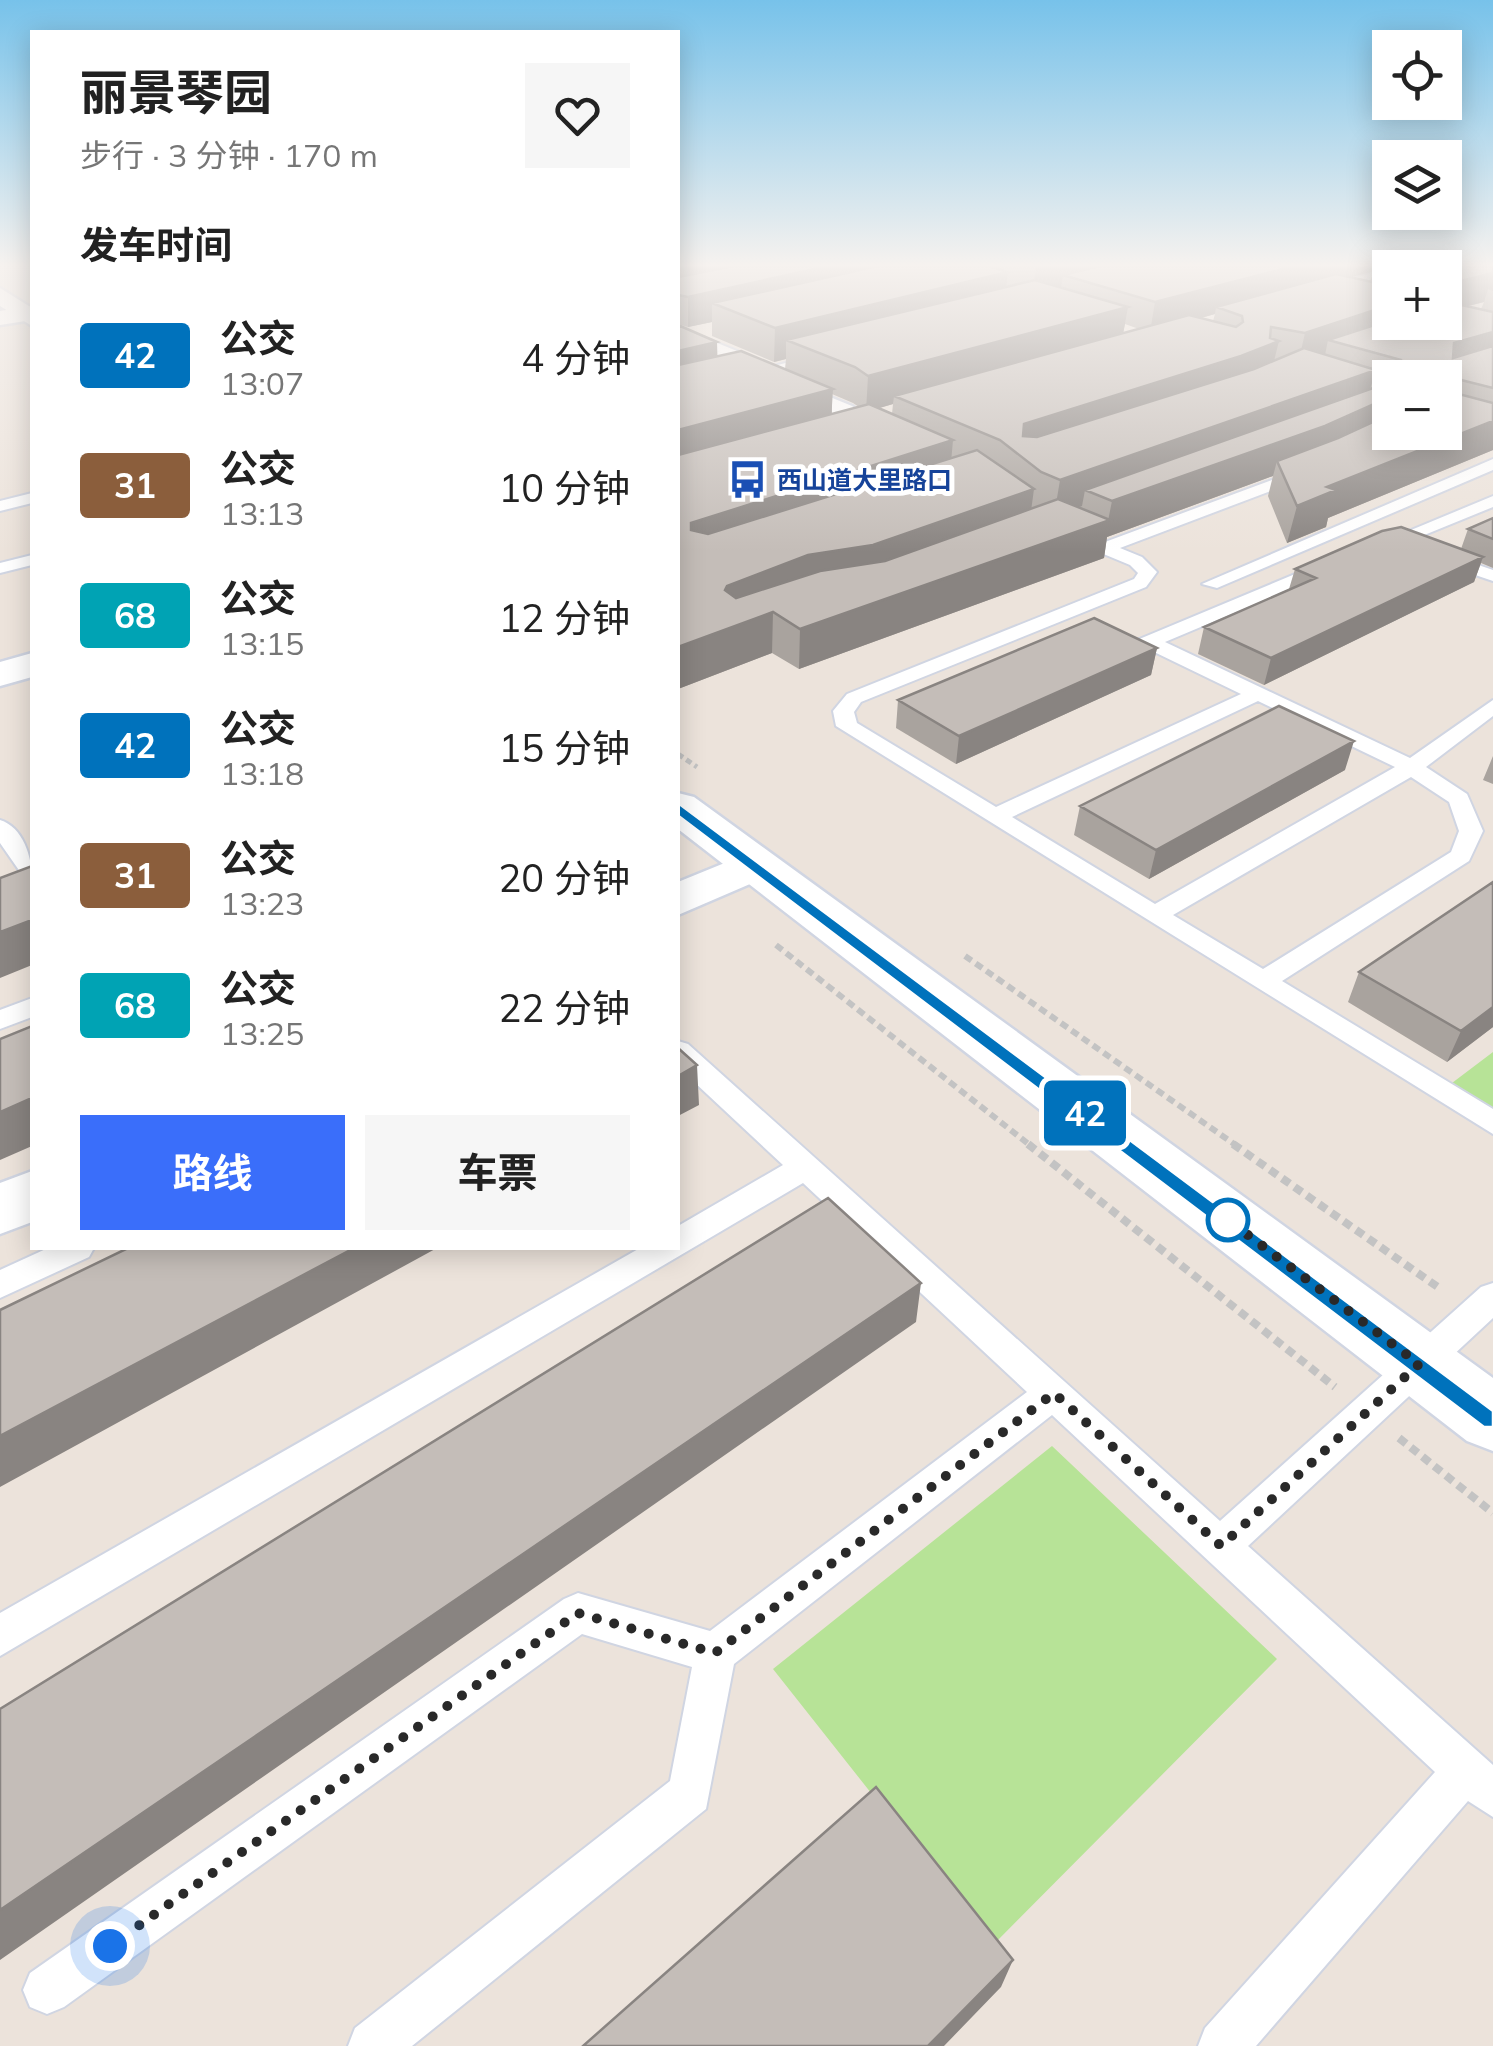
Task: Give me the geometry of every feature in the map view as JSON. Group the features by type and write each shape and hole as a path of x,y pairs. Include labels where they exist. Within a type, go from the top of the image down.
{"street":[{"path":"728,361 877,428 826,437"},
{"path":"0,674 30,666"},
{"path":"694,792 712,884 1419,1364 1493,1419"},
{"path":"0,1210 30,1196"}],"lane":[{"path":"749,361 772,370 806,361"},
{"path":"713,382 748,372"},
{"path":"1211,584 1493,464"},
{"path":"1104,548 1322,466"},
{"path":"0,506 30,498"},
{"path":"1114,644 1152,644 1360,552 1400,542 1493,500"},
{"path":"1074,520 1055,527 1136,561 1148,572 1140,583 854,698 843,711 847,726 1493,1123"},
{"path":"1400,542 1493,576"},
{"path":"0,568 30,560"},
{"path":"1057,617 1086,630"},
{"path":"1152,644 1412,766 1459,799 1471,831 1461,856 1262,982"},
{"path":"994,816 1257,694"},
{"path":"1154,915 1412,766 1493,706"},
{"path":"0,826 30,868"},
{"path":"0,1020 30,1009"},
{"path":"680,1053 1480,1782 1223,2046"},
{"path":"680,1240 805,1167"},
{"path":"0,1285 74,1250"},
{"path":"0,1636 663,1250"},
{"path":"1221,1546 1484,1305"},
{"path":"373,2046 690,1793 715,1653 1054,1393"},
{"path":"47,1990 578,1613 715,1653"}],"path":[{"path":"680,759 694,792"},
{"path":"712,884 1493,1513"},
{"path":"954,948 1484,1305"}],"green space":[{"path":"1493,1052 1493,1108 1452,1083"},
{"path":"1052,1446 1277,1659 992,1946 773,1669"}],"building":[{"path":"766,361 833,389 680,429 680,365"},
{"path":"841,361 923,361 868,376"},
{"path":"1020,361 1224,361 1024,424 1023,436 1037,437 1272,361 1348,361 1372,369 1060,480 1041,472 1000,440 894,396"},
{"path":"1462,361 1493,361 1493,388 1462,380"},
{"path":"1372,388 1372,405 1325,426 1112,501 1085,490"},
{"path":"1462,395 1493,403 1493,421 1462,433"},
{"path":"869,404 953,440 691,523 691,530 708,534 977,450 1034,489 873,545 808,555 727,586 725,590 736,598 820,571 885,561 1058,499 1110,520 800,629 773,612 680,646 680,454"},
{"path":"1372,422 1372,450 1420,450 1327,487 1336,490 1297,506 1277,461"},
{"path":"1493,518 1493,539 1468,529"},
{"path":"1401,527 1483,557 1271,658 1204,627 1316,578 1295,569 1382,531"},
{"path":"1094,618 1157,648 959,736 898,700"},
{"path":"1279,706 1354,741 1156,850 1080,806"},
{"path":"30,867 30,921 0,932 0,878"},
{"path":"1493,882 1493,1007 1461,1031 1359,972"},
{"path":"30,1027 30,1099 0,1112 0,1039"},
{"path":"680,1050 697,1065 680,1075"},
{"path":"828,1198 921,1283 0,1910 0,1709"},
{"path":"124,1250 350,1250 0,1436 0,1310"},
{"path":"876,1787 1013,1960 928,2046 583,2046"}],"bus line":[{"name":"42","path":"680,809 1493,1419"}],"place":[{"name":"西山道大里路口","path":"747,479"}],"route":[{"path":"110,1946 578,1613 715,1653 1054,1393 1221,1546 1419,1364 1228,1220"}]}
